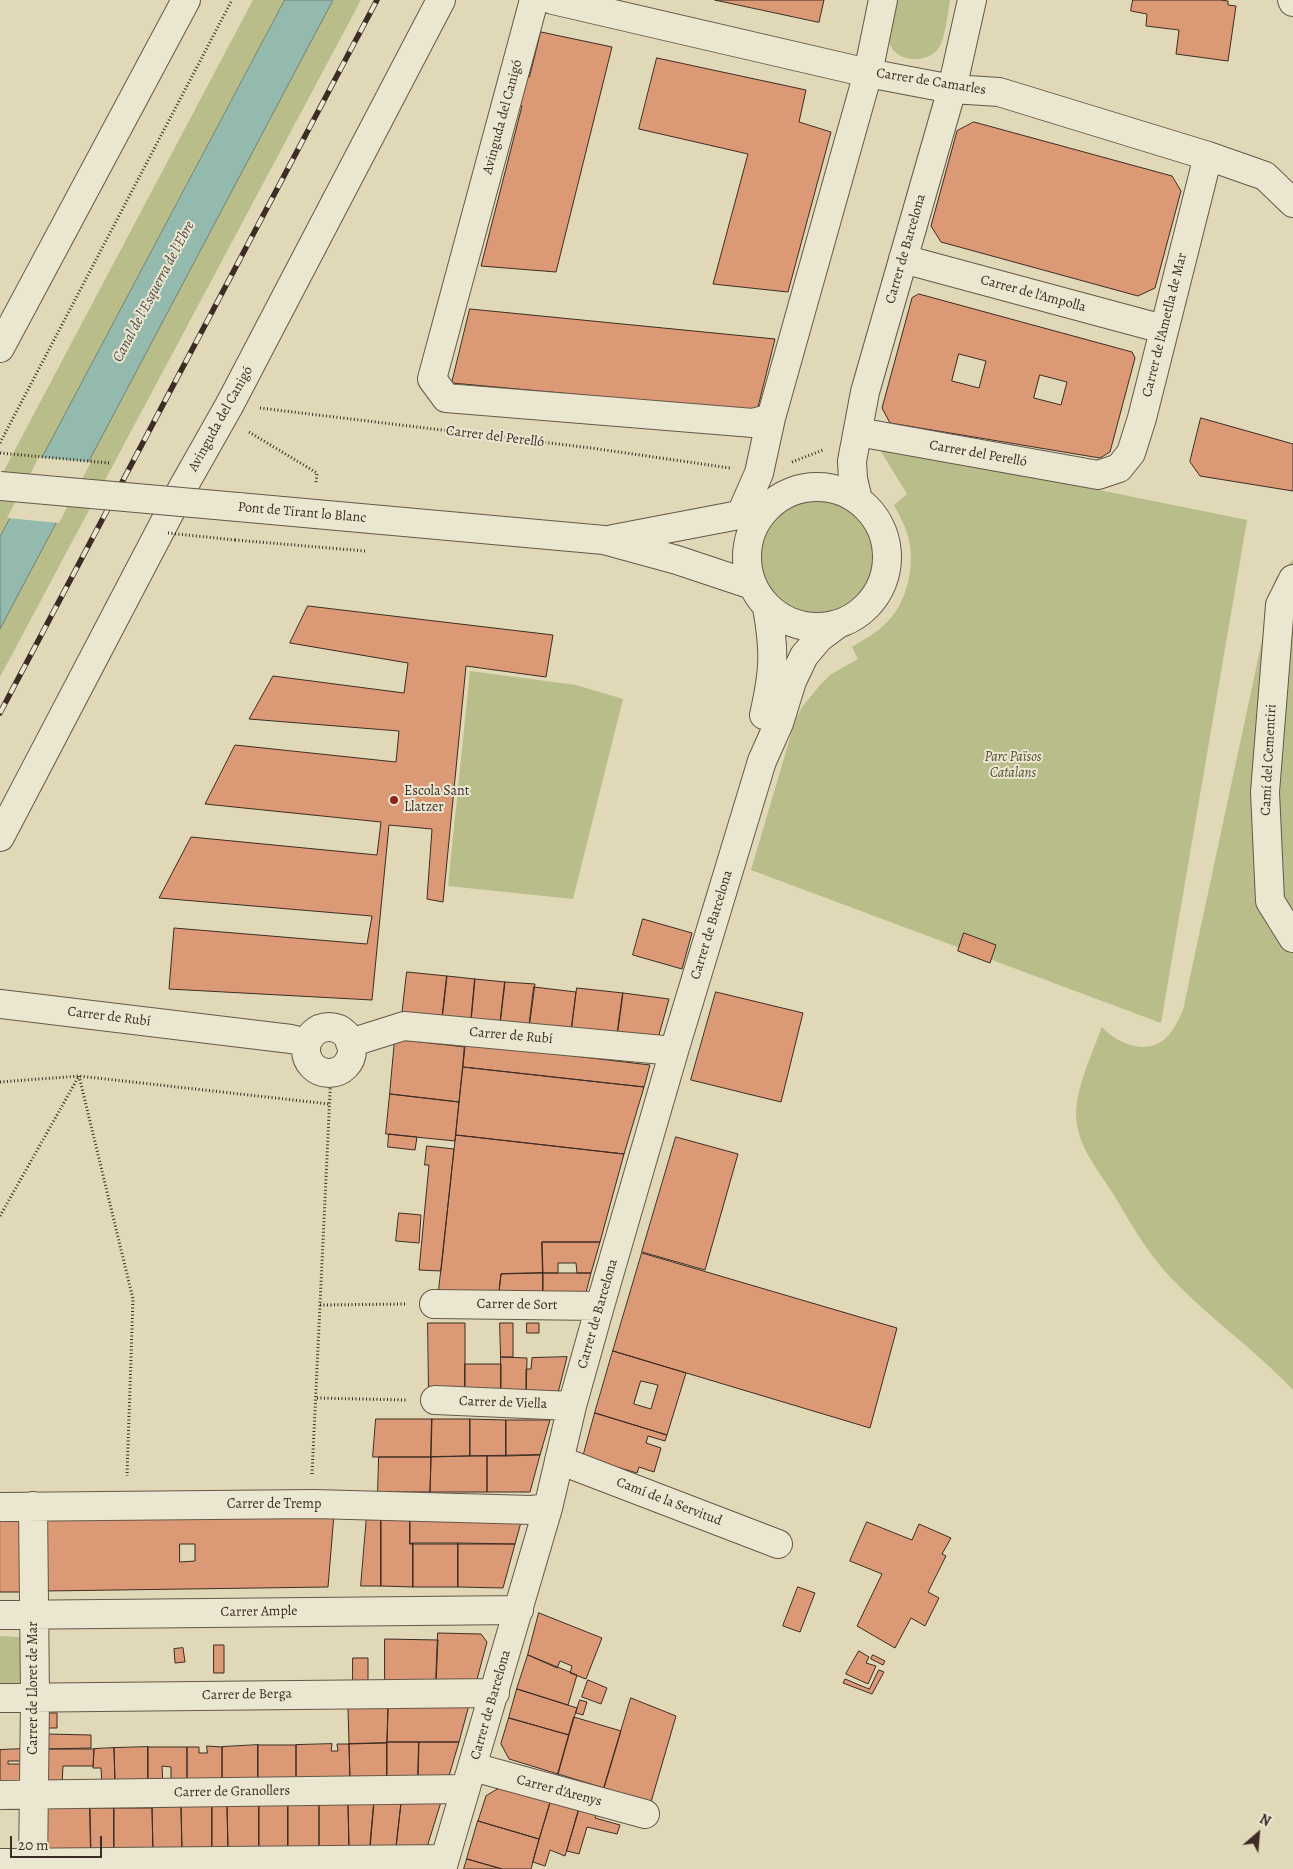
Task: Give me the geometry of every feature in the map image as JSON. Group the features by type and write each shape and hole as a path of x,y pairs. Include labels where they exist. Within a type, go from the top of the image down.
{"street":[{"path":"0,348 186,0"},
{"name":"Avinguda del Canigó","path":"0,837 182,488 230,404 440,0"},
{"name":"Avinguda del Canigó","path":"534,0 432,379 446,398 753,423 771,418"},
{"name":"Carrer de Camarles","path":"553,0 868,73 952,89 999,92 1208,156 1265,176 1293,203"},
{"path":"604,540 753,512 789,492 809,487 829,488 849,494 858,500 880,525 887,546 887,568 879,589 870,603 858,614 838,624 813,627 800,626 788,622 767,608 752,585 747,566 747,546 753,527 753,512 759,473 771,418 868,73 883,0"},
{"name":"Carrer de Barcelona","path":"858,500 853,479 852,460 865,392 952,89 972,0"},
{"name":"Carrer de l'Ametlla de Mar","path":"1098,475 1118,468 1131,453 1208,156"},
{"name":"Carrer de l'Ampolla","path":"903,259 1163,329"},
{"name":"Carrer del Perelló","path":"858,432 1098,475"},
{"name":"Pont de Tirant lo Blanc","path":"0,486 604,540"},
{"path":"604,540 677,560 752,585"},
{"name":"Camí del Cementiri","path":"1293,579 1280,605 1265,792 1270,901 1293,938"},
{"name":"Carrer de Barcelona","path":"762,761 763,719 773,675 774,645 767,608"},
{"name":"Carrer de Barcelona","path":"443,1864 495,1693 548,1508 572,1406 600,1306 674,1051 762,761 779,723 792,681 804,656 819,638 838,624"},
{"name":"Carrer de Rubí","path":"0,1004 291,1039 307,1043"},
{"name":"Carrer de Rubí","path":"350,1044 404,1026 674,1051"},
{"path":"331,1027 343,1032 350,1044 351,1052 346,1064 331,1072 318,1070 311,1064 306,1052 307,1043 311,1035 318,1030 331,1027"},
{"name":"Carrer de Sort","path":"434,1304 600,1306"},
{"name":"Carrer de Viella","path":"434,1400 572,1406"},
{"name":"Camí de la Servitud","path":"559,1460 778,1544"},
{"name":"Carrer de Tremp","path":"0,1507 127,1504 314,1504 532,1510 548,1508"},
{"name":"Carrer de Lloret de Mar","path":"33,1506 35,1697 33,1866"},
{"name":"Carrer Ample","path":"0,1615 518,1610"},
{"name":"Carrer de Berga","path":"0,1698 495,1693"},
{"name":"Carrer de Granollers","path":"0,1795 469,1778"},
{"name":"Carrer d'Arenys","path":"469,1778 645,1814"},
{"path":"0,1863 33,1866 443,1864"}],"path":[{"path":"0,443 232,0"},
{"name":"Carrer del Perelló","path":"230,404 591,448 759,473"},
{"path":"256,436 317,473 316,483"},
{"path":"759,473 788,464 823,450 829,445"},
{"path":"314,1504 312,1473 331,1072"},
{"path":"0,1082 80,1076 329,1104"},
{"path":"0,1216 80,1076"},
{"path":"80,1076 133,1299 127,1504"},
{"path":"320,1305 434,1304"},
{"path":"317,1398 434,1400"}],"green space":[{"path":"253,0 285,0 0,537 0,478"},
{"path":"333,0 361,0 0,677 0,629"},
{"path":"895,0 950,0 943,40 933,54 919,59 911,59 898,54 892,49 888,32"},
{"name":"Parc Països Catalans","path":"877,445 1247,520 1161,1023 751,870 795,721 802,707 830,675 858,659 852,647 877,631 892,617 899,607 908,584 911,559 910,547 905,528 894,505 907,494"},
{"path":"816,499 838,503 848,508 857,516 865,525 870,535 874,557 870,579 865,589 857,598 848,606 838,611 816,615 794,611 784,606 775,598 767,589 762,579 758,557 762,535 767,525 775,516 784,508 794,503"},
{"path":"1293,560 1293,1390 1264,1361 1187,1294 1155,1259 1086,1152 1081,1140 1076,1116 1081,1083 1102,1027 1122,1042 1145,1047 1161,1042 1168,1036 1183,1010 1275,580 1281,571"},
{"path":"470,671 576,685 623,699 573,899 448,886"},
{"path":"0,1636 30,1638 27,1696 0,1695"}],"water":[{"name":"Canal de l'Esquerra de l'Ebre","path":"285,0 333,0 0,629 0,537"}],"pier":[{"path":"39,457 91,462 59,523 7,518"}],"building":[{"path":"715,0 824,0 819,22"},
{"path":"1133,0 1220,0 1228,1 1228,5 1236,6 1228,61 1176,54 1179,30 1146,26 1147,14 1131,11"},
{"path":"541,32 612,47 556,272 481,266 522,106 517,105 525,76 529,77"},
{"path":"657,58 806,90 799,122 831,132 788,292 713,284 748,154 639,129"},
{"path":"974,122 1172,176 1181,191 1155,288 1138,296 941,242 931,226 957,131"},
{"path":"919,294 1132,352 1135,358 1110,452 1100,458 890,423 882,408 912,298","holes":["959,354 986,361 979,388 952,381","1040,375 1067,382 1061,405 1034,398"]},
{"path":"470,309 775,339 757,411 452,383"},
{"path":"1201,418 1293,444 1293,491 1200,476 1190,462"},
{"path":"308,606 553,635 546,677 466,666 443,902 427,899 432,829 389,825 372,1000 169,989 174,928 367,944 372,916 159,898 191,837 377,855 381,822 205,804 235,745 396,762 399,731 249,719 273,676 404,693 408,663 290,643"},
{"path":"643,919 692,933 682,969 633,955"},
{"path":"964,933 996,945 990,963 958,951"},
{"path":"407,972 447,976 442,1020 402,1016"},
{"path":"447,976 475,979 471,1022 442,1020"},
{"path":"475,979 505,982 500,1025 471,1022"},
{"path":"505,982 535,984 529,1028 500,1025"},
{"path":"534,987 576,992 571,1033 529,1028"},
{"path":"577,988 623,993 617,1037 571,1033"},
{"path":"716,992 803,1013 781,1102 691,1080"},
{"path":"623,993 669,999 657,1042 617,1037"},
{"path":"395,1039 465,1047 459,1102 390,1094"},
{"path":"465,1043 650,1065 644,1087 463,1067"},
{"path":"463,1067 644,1087 624,1154 456,1135"},
{"path":"390,1094 459,1102 455,1141 386,1134"},
{"path":"389,1134 417,1137 415,1150 388,1147"},
{"path":"456,1135 624,1154 600,1242 542,1242 543,1273 501,1274 498,1300 438,1299"},
{"path":"676,1137 738,1154 705,1270 642,1252"},
{"path":"427,1146 454,1149 441,1271 419,1270 429,1165 425,1165"},
{"path":"399,1213 421,1215 419,1243 396,1241"},
{"path":"542,1242 600,1242 591,1273 577,1273 576,1263 558,1263 558,1273 543,1273"},
{"path":"642,1253 897,1328 870,1428 613,1351"},
{"path":"543,1273 591,1273 584,1300 543,1300"},
{"path":"543,1273 543,1300 498,1300 501,1274"},
{"path":"428,1323 465,1323 465,1396 429,1396"},
{"path":"500,1323 513,1323 513,1357 501,1357"},
{"path":"527,1323 539,1323 539,1333 527,1333"},
{"path":"613,1351 686,1373 667,1435 595,1413","holes":["641,1381 658,1385 651,1409 634,1404"]},
{"path":"501,1357 527,1358 526,1397 501,1397"},
{"path":"567,1357 557,1397 526,1397 526,1369 531,1369 532,1358"},
{"path":"465,1364 501,1364 501,1397 465,1396"},
{"path":"595,1413 667,1435 665,1441 648,1436 646,1443 661,1448 654,1472 639,1467 637,1473 583,1457"},
{"path":"376,1419 432,1419 431,1457 373,1457"},
{"path":"432,1419 470,1419 470,1456 431,1457"},
{"path":"470,1419 506,1420 506,1456 470,1456"},
{"path":"506,1420 550,1420 540,1455 506,1456"},
{"path":"540,1455 530,1492 487,1492 487,1456"},
{"path":"487,1456 487,1492 430,1492 431,1457"},
{"path":"379,1457 431,1457 430,1492 378,1492"},
{"path":"334,1514 328,1587 45,1591 44,1519","holes":["180,1544 195,1544 195,1561 180,1562"]},
{"path":"367,1515 381,1515 381,1586 361,1586"},
{"path":"381,1515 410,1515 410,1544 413,1543 413,1587 381,1586"},
{"path":"410,1515 523,1515 515,1544 410,1544"},
{"path":"0,1520 21,1520 22,1592 0,1592"},
{"path":"867,1522 912,1540 919,1524 951,1538 942,1554 946,1556 928,1592 939,1598 925,1626 911,1618 895,1648 857,1626 882,1574 850,1561"},
{"path":"413,1543 458,1543 458,1587 413,1587"},
{"path":"458,1543 515,1544 503,1588 458,1587"},
{"path":"798,1587 815,1593 800,1632 783,1626"},
{"path":"539,1613 602,1638 586,1679 570,1673 572,1666 560,1661 557,1668 528,1655"},
{"path":"438,1633 481,1634 487,1642 476,1683 436,1683"},
{"path":"385,1639 438,1640 436,1683 385,1683"},
{"path":"214,1645 224,1645 224,1673 214,1673"},
{"path":"183,1648 185,1662 175,1663 174,1649"},
{"path":"859,1651 869,1657 866,1663 876,1666 868,1684 846,1674"},
{"path":"528,1655 577,1675 568,1705 517,1689"},
{"path":"873,1655 885,1661 883,1665 871,1659"},
{"path":"353,1658 368,1658 368,1683 353,1684"},
{"path":"879,1670 884,1672 872,1694 843,1683 845,1679 869,1689"},
{"path":"588,1680 607,1688 601,1704 582,1697"},
{"path":"517,1689 577,1708 569,1735 509,1718"},
{"path":"631,1698 676,1716 651,1802 604,1788"},
{"path":"580,1700 587,1702 583,1715 576,1713"},
{"path":"469,1705 459,1742 387,1742 388,1707"},
{"path":"388,1707 387,1743 349,1744 348,1708"},
{"path":"47,1713 57,1713 57,1728 46,1728"},
{"path":"574,1717 621,1731 604,1788 558,1774"},
{"path":"509,1718 569,1735 558,1774 509,1759 501,1744"},
{"path":"46,1734 91,1735 91,1748 46,1749"},
{"path":"387,1742 419,1742 418,1780 387,1780"},
{"path":"419,1742 459,1742 448,1779 418,1780"},
{"path":"387,1743 387,1780 350,1781 349,1744"},
{"path":"332,1744 331,1751 338,1751 337,1744 349,1744 350,1781 296,1781 296,1745"},
{"path":"258,1745 258,1782 222,1782 222,1747"},
{"path":"258,1745 296,1745 296,1781 258,1782"},
{"path":"207,1746 222,1747 222,1782 187,1784 187,1747 199,1747 199,1753 207,1753"},
{"path":"148,1747 148,1784 115,1784 114,1748"},
{"path":"148,1747 187,1747 187,1784 171,1784 171,1767 162,1766 163,1784 148,1784"},
{"path":"114,1748 115,1784 102,1785 101,1768 93,1768 94,1749"},
{"path":"22,1749 22,1761 8,1761 8,1764 22,1764 22,1786 0,1786 0,1750"},
{"path":"46,1749 94,1749 93,1766 63,1766 62,1785 44,1785"},
{"path":"503,1786 551,1800 539,1839 478,1821 486,1796"},
{"path":"551,1800 579,1809 565,1856 550,1850 545,1866 533,1862"},
{"path":"441,1802 427,1847 396,1847 401,1803"},
{"path":"374,1803 401,1803 396,1847 370,1848"},
{"path":"374,1803 370,1848 349,1848 348,1804"},
{"path":"348,1804 349,1848 319,1849 319,1805"},
{"path":"259,1805 259,1849 228,1850 227,1806"},
{"path":"259,1805 288,1805 288,1849 259,1849"},
{"path":"288,1805 319,1805 319,1849 288,1849"},
{"path":"212,1806 212,1850 182,1851 181,1807"},
{"path":"212,1806 227,1806 228,1850 212,1850"},
{"path":"181,1807 182,1851 153,1852 152,1808"},
{"path":"90,1808 91,1853 44,1854 43,1809"},
{"path":"90,1808 114,1808 114,1852 91,1853"},
{"path":"114,1808 152,1808 153,1852 114,1852"},
{"path":"579,1809 597,1814 595,1818 620,1825 617,1834 587,1827 579,1854 567,1851"},
{"path":"478,1821 539,1839 531,1869 502,1869 467,1859"},
{"path":"467,1859 502,1869 464,1869"}],"railway":[{"path":"0,713 377,0"}],"place":[{"name":"Escola Sant Llatzer","path":"394,800"}]}
